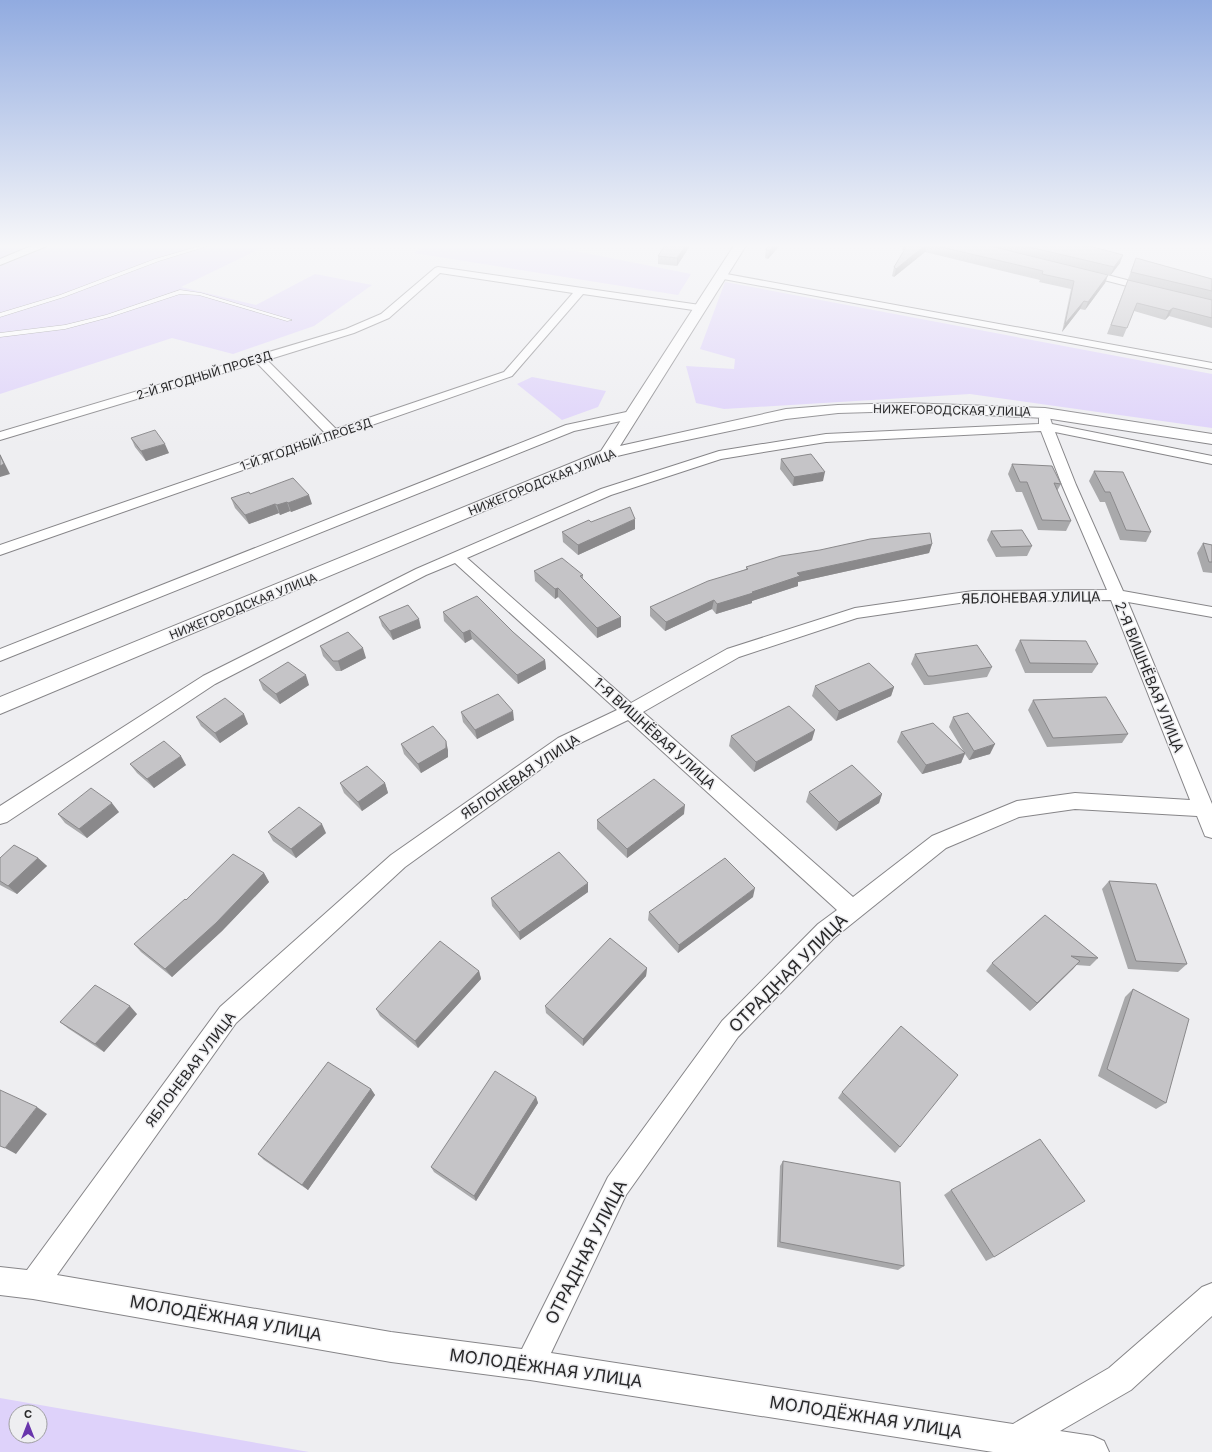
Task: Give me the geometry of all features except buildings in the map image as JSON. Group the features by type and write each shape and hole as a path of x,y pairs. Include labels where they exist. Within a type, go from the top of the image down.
{"street":[{"name":"2-Й ЯГОДНЫЙ ПРОЕЗД","path":"0,436 350,331 385,316 390,312"},
{"name":"1-Й ЯГОДНЫЙ ПРОЕЗД","path":"0,550 508,374 562,312"},
{"path":"607,454 698,312"},
{"path":"916,312 1212,366"},
{"path":"259,358 334,435"},
{"name":"НИЖЕГОРОДСКАЯ УЛИЦА","path":"0,706 607,454 668,439 786,414 838,409 905,407 1046,420 1212,439"},
{"path":"0,655 570,428 631,415"},
{"path":"0,816 209,680 421,572 606,492 719,455 826,438 1046,420 1212,460"},
{"name":"2-Я ВИШНЁВАЯ УЛИЦА","path":"1046,420 1069,485 1116,595 1208,820"},
{"name":"1-Я ВИШНЁВАЯ УЛИЦА","path":"457,557 852,910"},
{"name":"ЯБЛОНЕВАЯ УЛИЦА","path":"33,1285 228,1015 398,861 564,743 631,711 733,653 855,613 972,596 1116,595 1212,612"},
{"name":"ОТРАДНАЯ УЛИЦА","path":"530,1364 617,1186 730,1029 826,931 852,910 939,842 1017,809 1074,801 1208,820"},
{"name":"МОЛОДЁЖНАЯ УЛИЦА","path":"0,1281 33,1285 391,1347 530,1364 1014,1441 1093,1452"},
{"path":"1014,1441 1120,1379 1212,1297"}],"lane":[{"path":"0,315 11,312"},
{"path":"0,335 65,327 121,312"},
{"path":"260,312 289,320"}],"shaded area":[{"path":"0,312 334,312 314,326 233,354 172,338 0,394"},
{"path":"714,312 883,312 1212,374 1212,428 970,394 724,409 696,403 686,366 734,369 735,359 700,349"},
{"path":"532,377 606,391 598,407 562,420 517,384"},
{"path":"0,1398 34,1404 8,1404 8,1444 48,1444 48,1406 309,1452 0,1452"}]}
